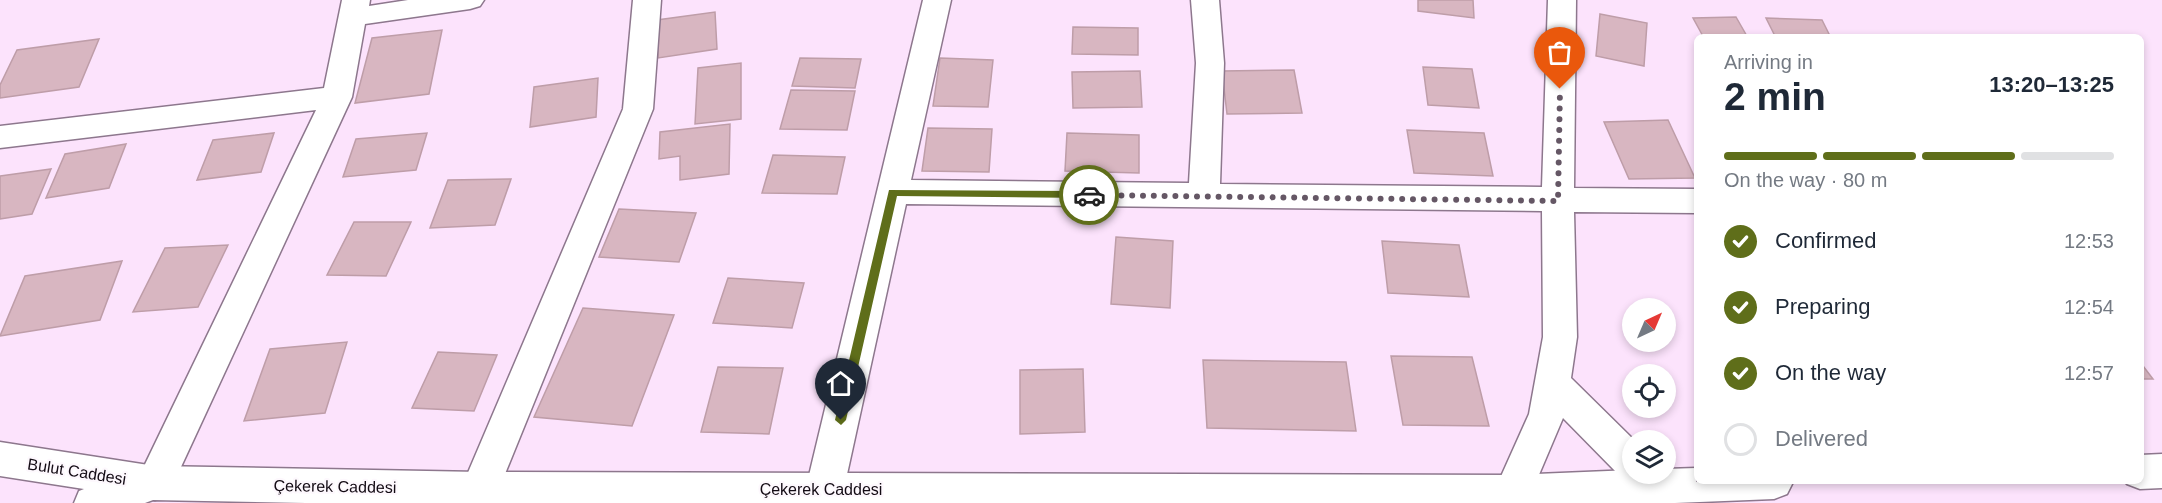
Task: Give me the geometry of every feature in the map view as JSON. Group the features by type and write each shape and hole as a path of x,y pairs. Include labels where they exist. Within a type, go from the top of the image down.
{"street":[{"path":"93,503 154,483 337,97 354,9 470,0"},
{"path":"480,489 638,109 647,0"},
{"path":"825,488 937,0"},
{"path":"1204,196 1210,63 1205,0"},
{"path":"1512,497 1547,414 1560,337 1558,201 1562,0"},
{"path":"0,136 337,97"},
{"path":"893,192 1694,201"},
{"path":"1552,382 1622,453"},
{"name":"Bulut Caddesi","path":"0,459 154,483"},
{"path":"2144,472 2162,471"},
{"name":"Çekerek Caddesi","path":"1676,476 1694,477"},
{"name":"Çekerek Caddesi","path":"154,483 274,494 480,489 585,496 825,488 1003,496 1512,497 1622,478"}],"building":[{"path":"1418,0 1473,0 1474,18 1418,11"},
{"path":"715,12 717,49 658,58 657,20"},
{"path":"1600,14 1647,23 1644,66 1596,56"},
{"path":"1736,17 1746,34 1702,34 1693,18"},
{"path":"1766,18 1822,20 1829,34 1774,34"},
{"path":"1073,27 1138,28 1138,55 1072,54"},
{"path":"442,30 429,94 355,103 372,38"},
{"path":"99,39 79,87 0,98 0,85 17,50"},
{"path":"800,58 861,59 855,88 792,86"},
{"path":"940,58 993,60 988,107 933,106"},
{"path":"741,63 741,119 695,124 698,68"},
{"path":"1423,67 1472,69 1479,108 1428,105"},
{"path":"1294,70 1302,113 1227,114 1222,71"},
{"path":"1140,71 1142,107 1073,108 1072,72"},
{"path":"598,78 596,117 530,127 534,87"},
{"path":"791,90 855,91 847,130 780,129"},
{"path":"1668,120 1694,178 1629,179 1604,122"},
{"path":"730,124 729,174 680,180 680,156 659,159 660,132"},
{"path":"928,128 992,129 989,172 922,171"},
{"path":"1407,130 1484,133 1493,176 1414,173"},
{"path":"274,133 261,172 197,180 213,140"},
{"path":"427,133 416,170 343,177 356,139"},
{"path":"1067,133 1139,135 1139,173 1065,171"},
{"path":"126,144 109,188 46,198 65,154"},
{"path":"773,155 845,157 837,194 762,193"},
{"path":"51,169 32,214 0,219 0,176"},
{"path":"511,179 495,225 430,228 448,180"},
{"path":"619,209 696,213 679,262 599,257"},
{"path":"354,222 411,222 386,276 327,275"},
{"path":"1116,237 1173,241 1170,308 1111,304"},
{"path":"1382,241 1459,245 1469,297 1388,293"},
{"path":"228,245 198,307 133,312 165,248"},
{"path":"122,261 100,320 0,336 25,276"},
{"path":"728,278 804,283 792,328 713,323"},
{"path":"583,308 674,315 632,426 534,417"},
{"path":"347,342 325,413 244,421 270,349"},
{"path":"438,352 497,355 474,411 412,408"},
{"path":"1391,356 1472,357 1489,426 1403,425"},
{"path":"1203,360 1346,362 1356,431 1207,428"},
{"path":"718,367 783,368 769,434 701,432"},
{"path":"2144,367 2153,379 2144,379"},
{"path":"1083,369 1085,432 1020,434 1020,370"}],"way so far":[{"path":"1089,195 1558,201 1560,89"}],"route":[{"path":"841,420 893,192 1089,195"}]}
